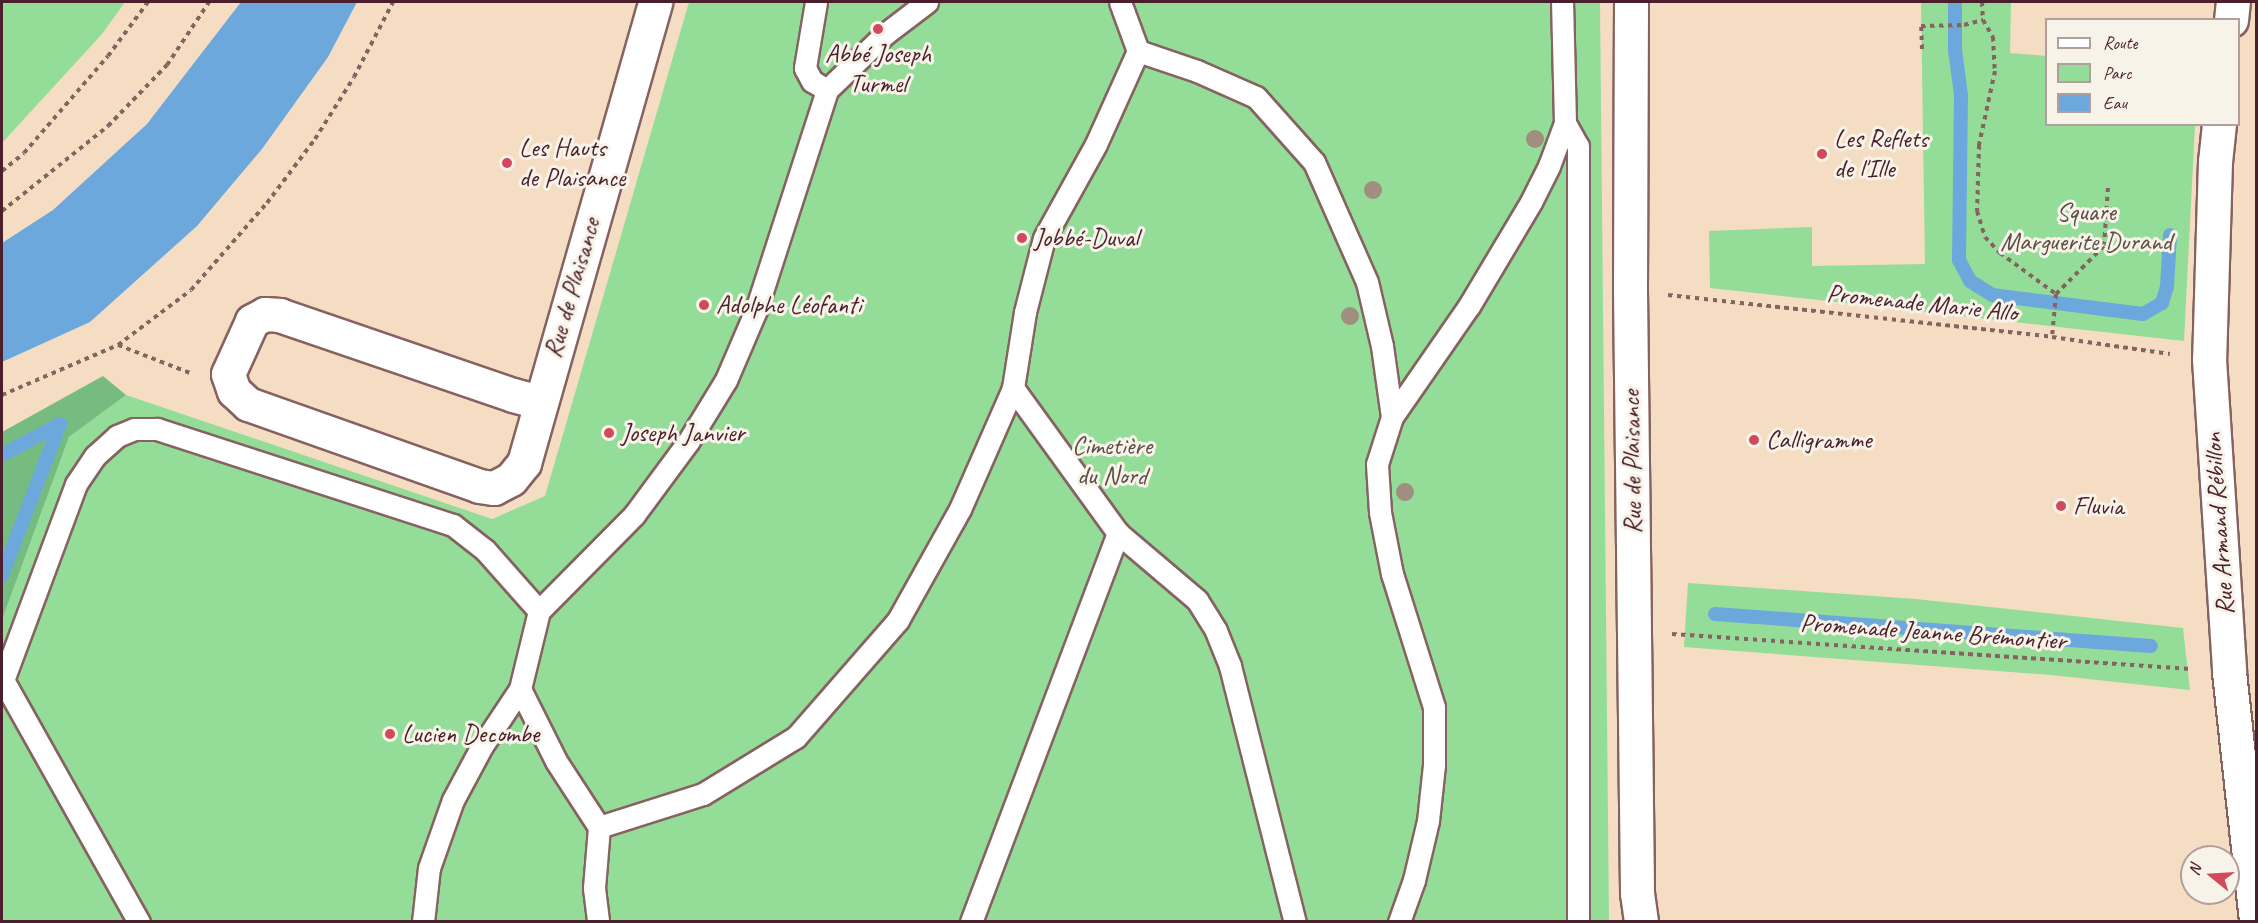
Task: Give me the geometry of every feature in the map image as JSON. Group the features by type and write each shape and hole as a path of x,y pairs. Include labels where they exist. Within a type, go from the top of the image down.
{"street":[{"name":"Rue de Plaisance","path":"234,391 248,404 478,486 494,488 511,479 524,463 539,402 655,2"},
{"name":"Rue de Plaisance","path":"1631,2 1630,291 1637,893 1641,921"},
{"path":"2231,18 2233,2"},
{"name":"Rue Armand Rébillon","path":"2219,126 2215,161 2209,359 2229,672 2256,921"},
{"path":"234,391 228,374 252,321 265,314 280,315 539,402"}],"lane":[{"path":"816,2 805,68 812,81 827,90"},
{"path":"423,921 429,868 453,800 482,746 519,689 540,611 634,515 688,442 726,380 756,310 827,90 885,34 927,2"},
{"path":"599,827 703,794 796,737 898,620 960,508 1013,388 1025,312 1044,238 1096,144 1138,51 1120,2"},
{"path":"1400,921 1414,880 1428,821 1434,765 1434,707 1392,574 1380,512 1377,464 1392,417 1469,306 1525,212 1549,166 1565,123 1562,2"},
{"path":"1138,51 1197,71 1256,97 1314,162 1366,282 1382,346 1392,417"},
{"path":"1565,123 1578,146 1578,921"},
{"path":"1013,388 1118,533 1197,600 1216,631 1230,666 1295,921"},
{"path":"139,921 2,682 76,484 96,456 117,435 134,429 157,429 453,525 484,550 540,611"},
{"path":"971,921 1118,533"},
{"path":"519,689 556,761 599,827 594,888 598,921"}],"path":[{"path":"2,171 24,153 108,56 148,2"},
{"path":"2,210 108,126 167,65 209,2"},
{"path":"2,395 118,345 191,290 267,203 315,139 354,77 393,2"},
{"path":"1982,2 1983,20 1993,37 1995,71 1979,145 1977,211 1985,237 2000,253 2056,296"},
{"path":"1922,49 1921,26 1964,26 1983,20"},
{"path":"2052,337 2056,296 2104,246 2108,187"},
{"name":"Promenade Marie Allo","path":"1630,291 2052,337 2209,359"},
{"path":"118,345 234,391"},
{"name":"Promenade Jeanne Brémontier","path":"1635,632 2229,672"}],"green space":[{"path":"2,2 125,2 102,34 2,143"},
{"name":"Cimetière du Nord","path":"689,2 1600,2 1609,921 2,921 2,620 69,437 126,395 492,519 545,496"},
{"name":"Square Marguerite Durand","path":"1921,2 2011,2 2010,53 2045,56 2045,126 2195,126 2184,341 1710,288 1709,231 1812,227 1812,266 1925,264"},
{"path":"103,376 126,395 69,437 2,620 2,432"},
{"path":"1688,583 1916,599 2183,628 2190,690 2051,675 1684,647"}],"water":[{"path":"241,2 357,2 328,57 262,149 197,226 90,322 2,362 2,243 53,210 147,124"}],"waterway":[{"path":"1955,2 1955,50 1961,95 1959,260 1970,281 1992,295 2143,314 2162,303 2167,287 2170,235"},
{"path":"2,455 60,424"},
{"path":"2,575 60,424"},
{"path":"1715,614 2151,646"}],"place":[{"name":"Abbé Joseph Turmel","path":"878,29"},
{"name":"Les Reflets de l'Ille","path":"1822,154"},
{"name":"Les Hauts de Plaisance","path":"507,163"},
{"name":"Jobbé-Duval","path":"1022,238"},
{"name":"Adolphe Léofanti","path":"704,305"},
{"name":"Joseph Janvier","path":"609,433"},
{"name":"Calligramme","path":"1754,440"},
{"name":"Fluvia","path":"2061,506"},
{"name":"Lucien Decombe","path":"390,734"}]}
